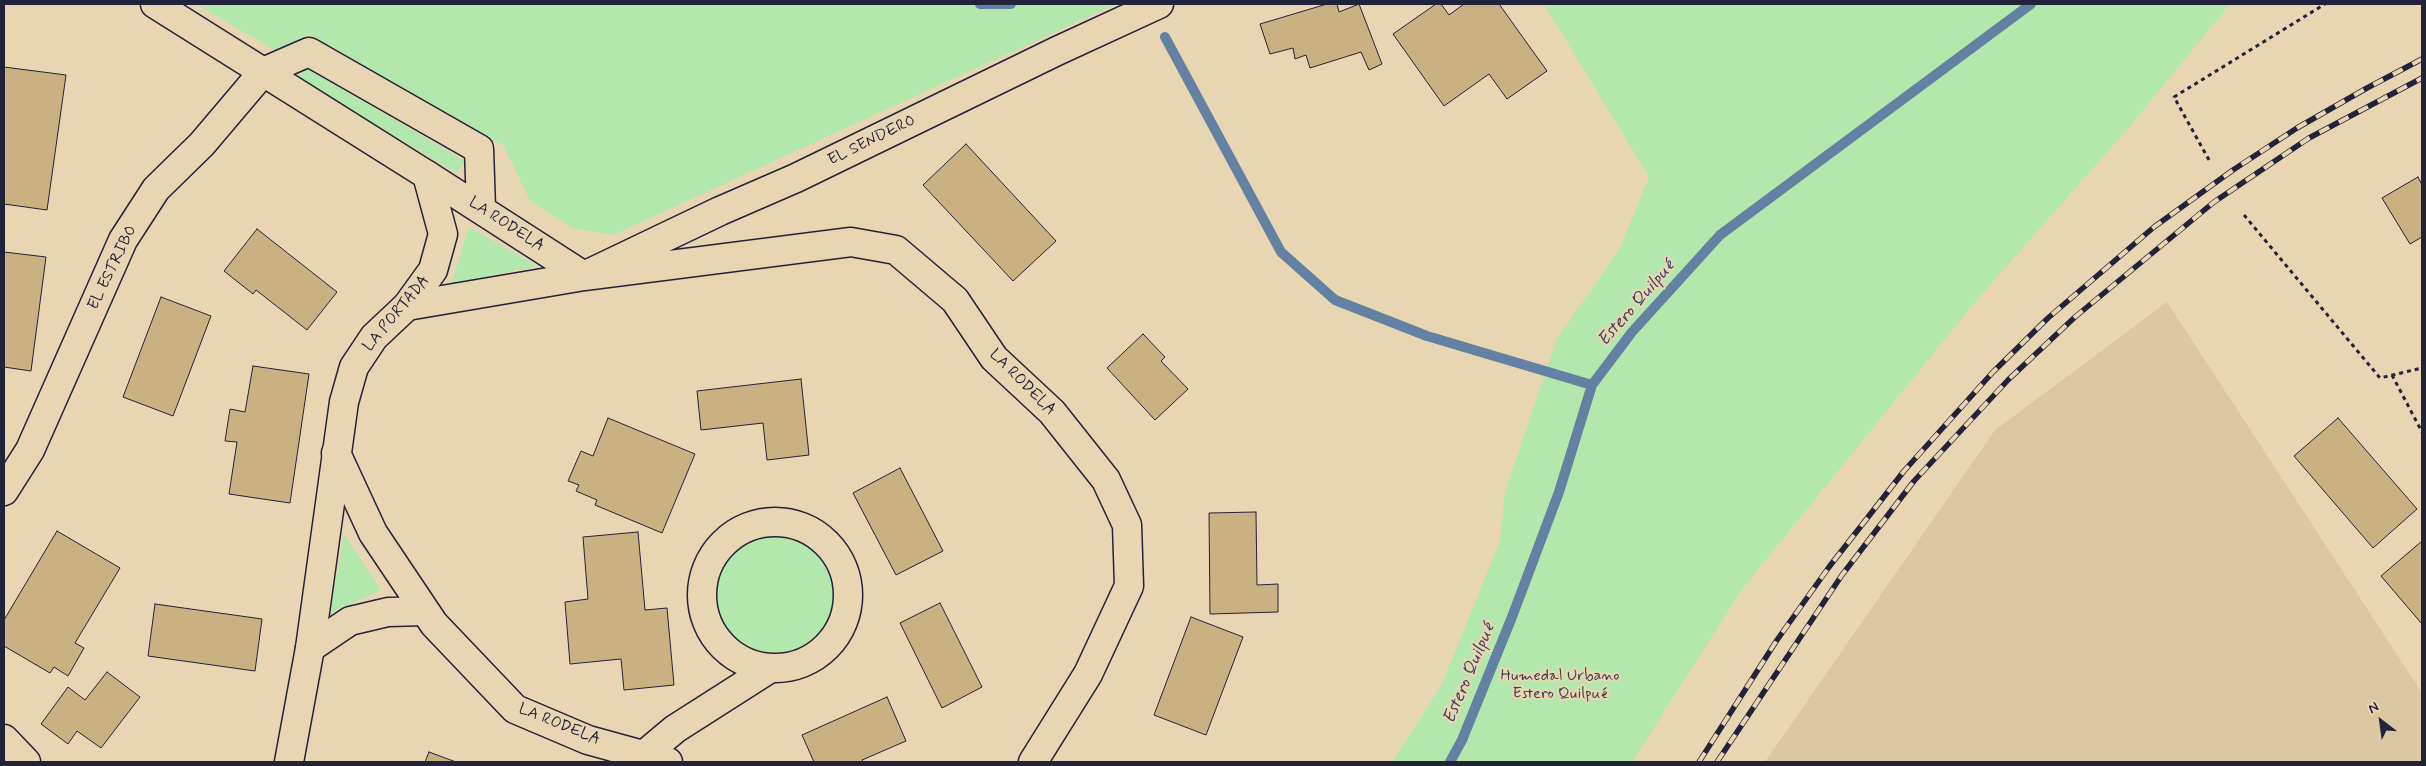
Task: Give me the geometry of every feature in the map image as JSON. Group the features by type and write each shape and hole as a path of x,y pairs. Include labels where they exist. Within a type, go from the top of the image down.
{"street":[{"path":"155,4 427,175"},
{"name":"EL SENDERO","path":"584,276 720,211 796,178 1057,51 1160,4"},
{"path":"263,72 309,52 480,149 481,208"},
{"name":"EL ESTRIBO","path":"4,491 30,450 123,240 156,189 202,144 263,72"},
{"name":"LA RODELA","path":"427,175 584,276"},
{"name":"LA PORTADA","path":"289,762 310,648 344,402 354,367 374,337 407,306 433,270 443,234 427,175"},
{"name":"LA RODELA","path":"407,306 584,276 851,242 896,250 954,300 994,358 1052,412 1106,480 1127,525 1129,586 1088,674 1033,762"},
{"name":"LA RODELA","path":"336,454 373,533 434,624 515,709 588,740 656,758 675,729 769,669 792,667 814,658 831,642 844,623 849,600 846,576 837,555 822,538 802,526 777,522 752,525 730,538 713,556 703,580 701,604 709,629 724,649 745,663 769,669"},
{"path":"310,648 350,620 388,612 426,611"},
{"path":"4,740 26,762"}],"path":[{"path":"2209,160 2174,97 2325,4"},
{"path":"2244,215 2380,378 2422,368"},
{"path":"2392,375 2422,432"}],"shaded area":[{"path":"2167,302 2422,693 2422,762 1765,762 1995,430"}],"green space":[{"path":"196,4 1116,4 613,235 573,228 530,201 504,146 309,34 276,51"},
{"name":"Humedal Urbano Estero Quilpué","path":"1544,4 2230,4 2131,125 1976,301 1743,588 1632,762 1392,762 1441,686 1500,541 1505,492 1557,339 1620,248 1649,177"},
{"path":"304,67 465,161 457,173 297,78"},
{"path":"469,227 537,266 451,284"},
{"path":"344,534 381,590 330,613"},
{"path":"775,534 798,538 817,551 830,570 834,593 830,616 817,635 798,648 775,652 752,648 733,635 720,616 716,593 720,570 733,551 752,538"}],"building":[{"path":"1327,4 1337,4 1339,12 1359,4 1382,64 1369,70 1361,52 1310,68 1306,55 1295,59 1293,48 1270,54 1260,24"},
{"path":"1436,4 1441,4 1449,15 1464,4 1499,4 1547,71 1507,99 1489,74 1444,106 1393,34"},
{"path":"4,67 66,75 47,210 4,204"},
{"path":"966,144 1056,241 1013,281 923,185"},
{"path":"2418,177 2422,185 2422,237 2410,244 2382,198"},
{"path":"257,229 337,292 307,330 256,290 253,294 224,271"},
{"path":"4,252 46,257 31,371 4,367"},
{"path":"161,297 211,316 173,416 123,397"},
{"path":"1143,334 1165,357 1161,361 1188,389 1155,420 1107,368"},
{"path":"253,366 309,374 290,503 229,494 237,442 225,441 230,409 245,412"},
{"path":"801,379 809,455 767,460 763,423 701,430 697,391"},
{"path":"608,418 695,454 662,533 595,505 597,500 576,491 579,485 568,481 581,451 593,456"},
{"path":"2338,418 2417,509 2373,548 2294,456"},
{"path":"900,468 943,551 896,575 853,493"},
{"path":"1256,512 1257,585 1278,584 1278,612 1210,614 1209,513"},
{"path":"57,531 120,568 75,643 84,648 68,676 54,667 50,673 4,646 4,620"},
{"path":"638,532 645,610 667,608 674,685 624,690 621,659 570,664 565,602 588,599 583,537"},
{"path":"2422,541 2422,624 2381,576"},
{"path":"940,603 982,687 942,708 900,623"},
{"path":"155,604 262,619 255,671 148,656"},
{"path":"1191,617 1243,637 1206,735 1154,715"},
{"path":"107,672 140,697 101,748 77,731 68,744 41,724 68,687 85,700"},
{"path":"887,697 906,741 862,760 863,762 814,762 802,735"},
{"path":"429,752 456,762 425,762"}],"waterway":[{"path":"980,4 1011,4"},
{"name":"Estero Quilpué","path":"1450,762 1462,740 1512,617 1559,492 1592,385 1632,332 1720,235 2031,4"},
{"path":"1165,37 1281,252 1335,300 1427,336 1592,385"}],"railway":[{"path":"1699,762 1777,640 1829,567 1904,471 1993,372 2048,318 2154,227 2233,170 2297,128 2422,59"},
{"path":"1717,762 1842,575 1914,481 2009,379 2075,317 2214,202 2309,138 2422,78"}]}
